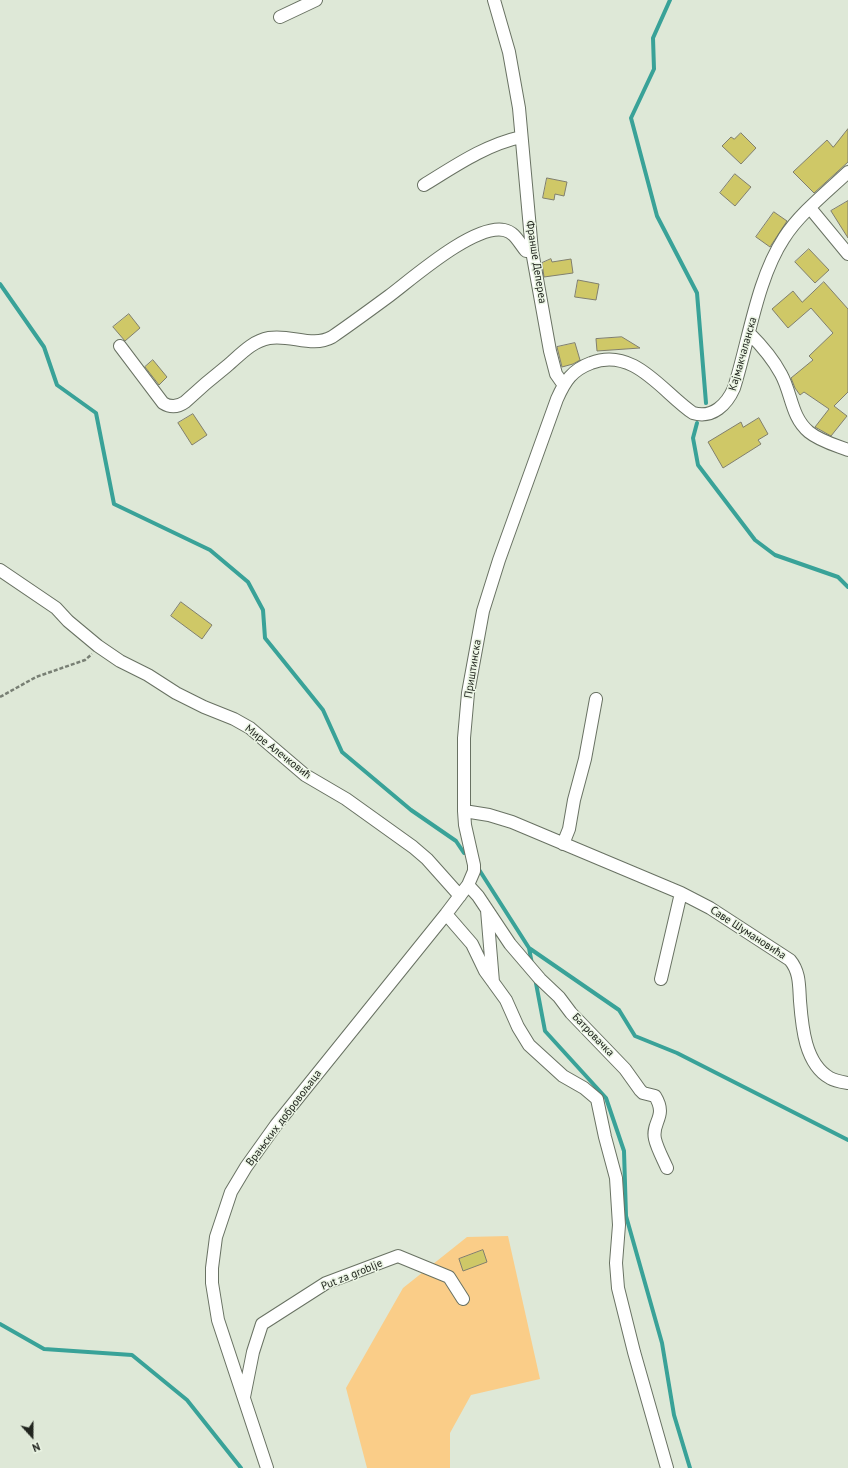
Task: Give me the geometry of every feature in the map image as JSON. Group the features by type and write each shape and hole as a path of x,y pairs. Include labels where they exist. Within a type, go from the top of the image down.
{"street":[{"path":"280,16 316,0"},
{"name":"Франше Депереа","path":"494,0 509,52 519,108 532,251 550,351 556,374 563,384"},
{"path":"424,185 480,152 499,144 521,138"},
{"name":"Кајмакчаланска","path":"539,446 563,384 570,376 586,364 603,359 628,362 639,368 694,413 705,415 719,408 725,403 730,396 738,376 767,270 778,248 794,225 848,172"},
{"path":"810,208 848,254"},
{"path":"120,346 163,403 170,406 178,406 185,402 246,349 260,340 285,337 321,342 332,337 440,257 473,237 494,230 503,230 512,233 526,251 532,251"},
{"path":"749,333 766,352 781,374 795,413 804,428 817,438 848,450"},
{"name":"Приштинска","path":"460,896 472,878 474,864 465,825 464,810 464,738 468,693 482,618 499,560 539,446"},
{"name":"Мире Алечковић","path":"0,570 56,608 68,621 98,646 120,661 148,675 176,693 204,707 234,718 250,728 305,775 346,799 413,847 427,859 460,896"},
{"path":"563,844 569,829 574,800 585,759 596,699"},
{"name":"Саве Шумановића","path":"464,810 489,815 512,822 681,892 710,908 790,960 798,973 801,1023 810,1054 823,1073 831,1078 848,1083"},
{"name":"Батровачка","path":"468,885 487,909 510,944 540,980 559,997 571,1013 625,1069 640,1090 643,1093 655,1096 661,1112 655,1131 655,1139 667,1168"},
{"path":"661,979 681,892"},
{"name":"Врањских добровољаца","path":"267,1468 218,1320 212,1283 212,1268 216,1237 231,1192 246,1167 276,1124 460,896"},
{"path":"487,909 493,982"},
{"path":"446,914 472,944 485,971 506,1000 518,1027 529,1045 563,1076 584,1088 597,1100 616,1178 620,1225 616,1263 618,1288 634,1352 667,1468"},
{"name":"Put za groblje","path":"244,1398 253,1352 262,1324 326,1283 398,1256 449,1277 463,1299"}],"path":[{"path":"0,698 36,677 85,660 93,654 98,646"}],"shaded area":[{"path":"508,1236 540,1379 471,1395 450,1433 450,1468 367,1468 346,1388 403,1288 467,1237"}],"building":[{"path":"848,129 848,162 814,193 793,172 827,140 833,147"},
{"path":"741,133 756,148 741,164 722,146 731,137 734,139"},
{"path":"735,174 751,187 735,206 720,193"},
{"path":"547,178 567,182 564,196 555,194 554,200 543,198"},
{"path":"848,201 848,238 831,211"},
{"path":"774,212 787,221 770,247 756,237"},
{"path":"809,249 829,270 815,283 795,262"},
{"path":"551,259 552,262 571,259 573,273 544,277 542,263"},
{"path":"578,280 599,284 596,300 575,297"},
{"path":"824,282 848,309 848,392 834,406 847,416 831,436 815,427 829,409 804,392 800,395 791,378 813,360 809,356 833,333 811,308 788,328 772,309 793,291 802,302"},
{"path":"129,314 140,328 125,341 113,327"},
{"path":"622,337 640,348 597,351 596,339"},
{"path":"575,343 580,360 562,367 557,347"},
{"path":"153,360 167,377 159,385 145,367"},
{"path":"193,414 207,435 192,445 178,423"},
{"path":"759,418 768,434 758,440 761,444 723,468 708,442 741,422 743,427"},
{"path":"181,602 212,625 202,639 171,616"},
{"path":"483,1250 487,1262 463,1271 459,1259"}],"waterway":[{"path":"670,0 653,38 654,69 631,118 657,216 697,293 706,403"},
{"path":"0,284 44,347 57,385 96,413 114,504 210,550 248,582 263,610 265,638 323,710 342,752 411,810 456,841 464,853"},
{"path":"697,423 693,438 698,465 755,540 775,555 838,577 848,587"},
{"path":"478,868 529,948 619,1010 635,1036 677,1053 848,1140"},
{"path":"529,948 532,964"},
{"path":"535,978 545,1031 606,1098 624,1151 626,1216 662,1343 674,1415 690,1468"},
{"path":"0,1324 44,1349 132,1355 187,1400 241,1468"}]}
